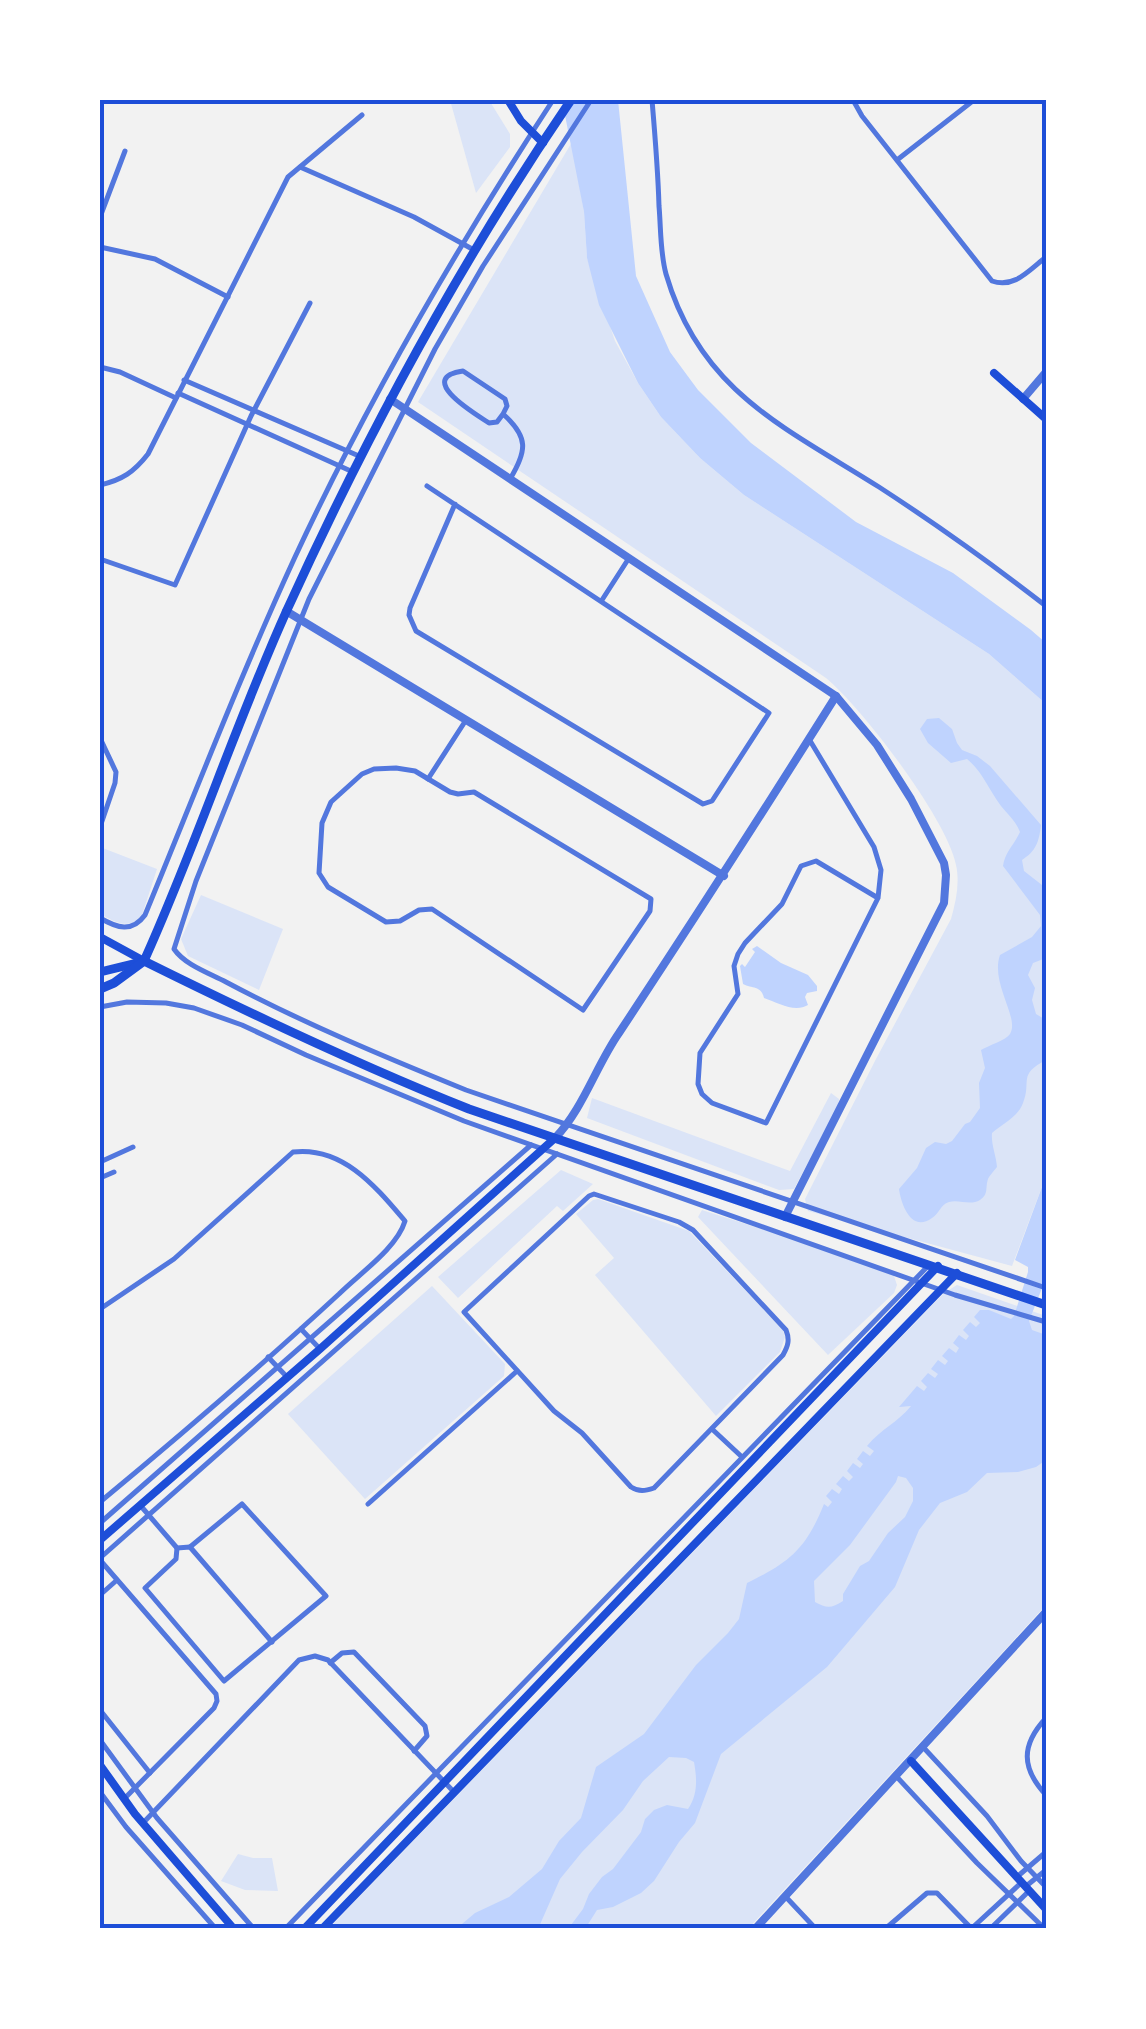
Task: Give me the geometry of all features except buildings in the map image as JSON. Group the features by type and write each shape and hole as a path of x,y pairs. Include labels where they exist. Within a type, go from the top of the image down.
{"main road":[{"path":"508,100 543,143"},
{"path":"100,989 144,961 286,611 390,399 474,250 572,100"},
{"path":"994,372 1046,418"},
{"path":"100,937 248,1012 409,1086 1043,1304"},
{"path":"100,972 144,961"},
{"path":"100,1540 555,1138"},
{"path":"304,1929 446,1784 934,1265"},
{"path":"322,1929 956,1273"},
{"path":"755,1458 766,1468"},
{"path":"594,1627 604,1637"},
{"path":"910,1762 1046,1909"},
{"path":"100,1765 123,1800 234,1929"}],"street":[{"path":"591,100 483,266 404,408 300,619 196,880 175,943 176,951 185,960 257,998 466,1090 1045,1288"},
{"path":"652,100 665,270 688,332 704,354 725,380 792,434 972,549 1046,606"},
{"path":"852,100 992,281 1014,281 1046,257"},
{"path":"897,160 974,100"},
{"path":"100,918 125,928 145,915 268,619 340,466 417,320 552,101"},
{"path":"100,485 120,480 136,470 148,454 288,177 362,114"},
{"path":"100,217 125,151"},
{"path":"300,166 414,217 474,250"},
{"path":"100,247 156,259 228,297"},
{"path":"100,559 175,585 247,424 310,303"},
{"path":"100,367 177,395 354,472"},
{"path":"464,370 505,399 504,414 490,424 450,398 449,377 464,370"},
{"path":"1023,399 1046,372"},
{"path":"184,380 362,457"},
{"path":"390,399 836,696 876,745 911,799 944,863 944,902 785,1216"},
{"path":"504,414 520,431 524,449 510,479"},
{"path":"428,486 602,600 768,714 712,801 703,804 416,630 410,608 455,504"},
{"path":"602,600 629,558"},
{"path":"286,611 724,876"},
{"path":"555,1138 567,1125 607,1051 724,876 836,696"},
{"path":"428,779 466,720"},
{"path":"100,738 116,772 100,827"},
{"path":"809,739 874,847 881,870 878,898 766,1123 712,1103 698,1084 700,1053 738,994 734,966 738,954 782,904 801,866 816,861 878,898"},
{"path":"374,769 415,771 428,779 450,792 474,792 651,900 650,912 583,1010 432,909 386,922 328,888 319,873 319,848 322,822 330,802 362,774 374,769"},
{"path":"100,1007 126,1002 194,1008 448,1115 940,1290 1046,1322"},
{"path":"100,1524 531,1145"},
{"path":"100,1162 133,1147"},
{"path":"100,1309 174,1259 293,1152 312,1152 343,1160 379,1190 406,1221 396,1240 164,1450 100,1502"},
{"path":"123,1800 214,1708 216,1694 100,1559 556,1154"},
{"path":"100,1178 114,1172"},
{"path":"601,1194 679,1222 693,1230 786,1330 788,1342 782,1356 712,1429 654,1488 636,1490 582,1433 554,1411 464,1312 588,1196 601,1194"},
{"path":"285,1929 917,1282"},
{"path":"300,1328 320,1349"},
{"path":"268,1357 287,1377"},
{"path":"368,1504 517,1372"},
{"path":"712,1429 742,1457"},
{"path":"140,1505 177,1548 176,1559 144,1588 224,1681 326,1596 242,1504 190,1548 177,1548"},
{"path":"190,1548 272,1642"},
{"path":"100,1595 117,1580"},
{"path":"755,1929 1046,1612"},
{"path":"330,1663 342,1653 354,1652 425,1726 427,1736 414,1750"},
{"path":"143,1824 299,1660 315,1656 330,1663 455,1794"},
{"path":"100,1710 150,1773"},
{"path":"1046,1718 1028,1741 1032,1780 1046,1796"},
{"path":"100,1740 153,1813 254,1929"},
{"path":"923,1747 1046,1887"},
{"path":"896,1776 1045,1929"},
{"path":"100,1792 216,1929"},
{"path":"990,1929 1018,1902 1028,1868 1046,1852"},
{"path":"885,1929 932,1892 938,1893 971,1929 1009,1894 1046,1870"},
{"path":"785,1896 816,1929"}],"shaded area":[{"path":"450,100 489,100 510,134 510,147 476,193"},
{"path":"572,142 587,258 615,341 661,417 700,458 744,495 989,654 1046,704 1046,1176 1012,1266 808,1211 805,1199 951,919 954,906 957,872 949,845 902,766 826,678 418,402"},
{"path":"100,847 157,869 141,918 136,922 120,923 100,914"},
{"path":"201,895 283,929 259,990 188,956 181,939"},
{"path":"831,1093 839,1099 838,1106 794,1189 779,1190 587,1118 592,1098 790,1171"},
{"path":"561,1170 593,1184 563,1211 557,1206 458,1298 438,1277"},
{"path":"598,1199 689,1231 783,1330 780,1352 716,1416 595,1275 614,1258 576,1214"},
{"path":"702,1210 885,1268 894,1276 894,1293 828,1355 698,1217"},
{"path":"957,1285 1046,1316 1046,1605 748,1929 328,1929 944,1293"},
{"path":"432,1286 505,1364 504,1376 365,1499 288,1414"},
{"path":"238,1854 272,1858 278,1891 245,1890 221,1881"}],"water":[{"path":"562,100 618,100 636,276 670,352 698,390 751,443 856,522 953,573 1046,643 1046,704 989,654 744,495 700,458 661,417 638,383 599,305 587,258 584,212"},
{"path":"939,718 952,729 962,750 990,766 1041,825 1036,846 1022,860 1024,871 1042,885 1046,894 1046,958 1033,963 1028,975 1035,988 1032,1000 1036,1014 1046,1020 1046,1060 1028,1074 1018,1112 992,1133 997,1167 988,1179 985,1195 972,1202 949,1202 932,1218 918,1222 908,1215 899,1189 917,1168 926,1148 935,1142 952,1141 980,1108 979,1083 985,1068 981,1050 1008,1036 1012,1027 999,977 1000,955 1032,937 1041,926 1040,915 1003,866 1020,832 967,759 951,763 928,743 920,729 927,719"},
{"path":"757,946 808,975 817,991 807,993 808,1005 786,1006 743,984 740,966 745,967"},
{"path":"1046,1176 1046,1278 1029,1321 1032,1330 1046,1335 1046,1460 1018,1472 987,1473 967,1492 940,1503 919,1530 895,1587 827,1667 721,1754 695,1823 641,1893 597,1910 585,1929 568,1929 589,1894 613,1869 654,1810 667,1805 688,1809 696,1780 694,1762 686,1758 669,1757 643,1781 623,1810 560,1879 538,1929 456,1929 475,1913 509,1897 542,1869 559,1841 581,1818 596,1767 644,1734 696,1665 739,1619 747,1583 786,1561 803,1543 824,1504 828,1507 832,1502 826,1496 832,1489 839,1494 842,1489 836,1484 843,1476 849,1481 853,1477 847,1471 853,1463 860,1468 863,1464 857,1459 863,1451 870,1456 874,1451 867,1446 911,1406 899,1407 917,1386 924,1391 927,1387 921,1381 928,1373 935,1378 938,1374 931,1369 938,1360 945,1365 948,1361 942,1356 949,1348 956,1353 959,1348 953,1343 959,1335 966,1340 969,1336 963,1330 970,1322 976,1327 980,1323 974,1317 980,1310 1011,1319 1014,1316 1028,1272 1028,1267 1015,1260","holes":["898,1476 906,1478 913,1488 913,1501 905,1517 888,1533 869,1561 860,1566 843,1594 843,1601 829,1607 815,1602 814,1581 850,1545"]}]}
